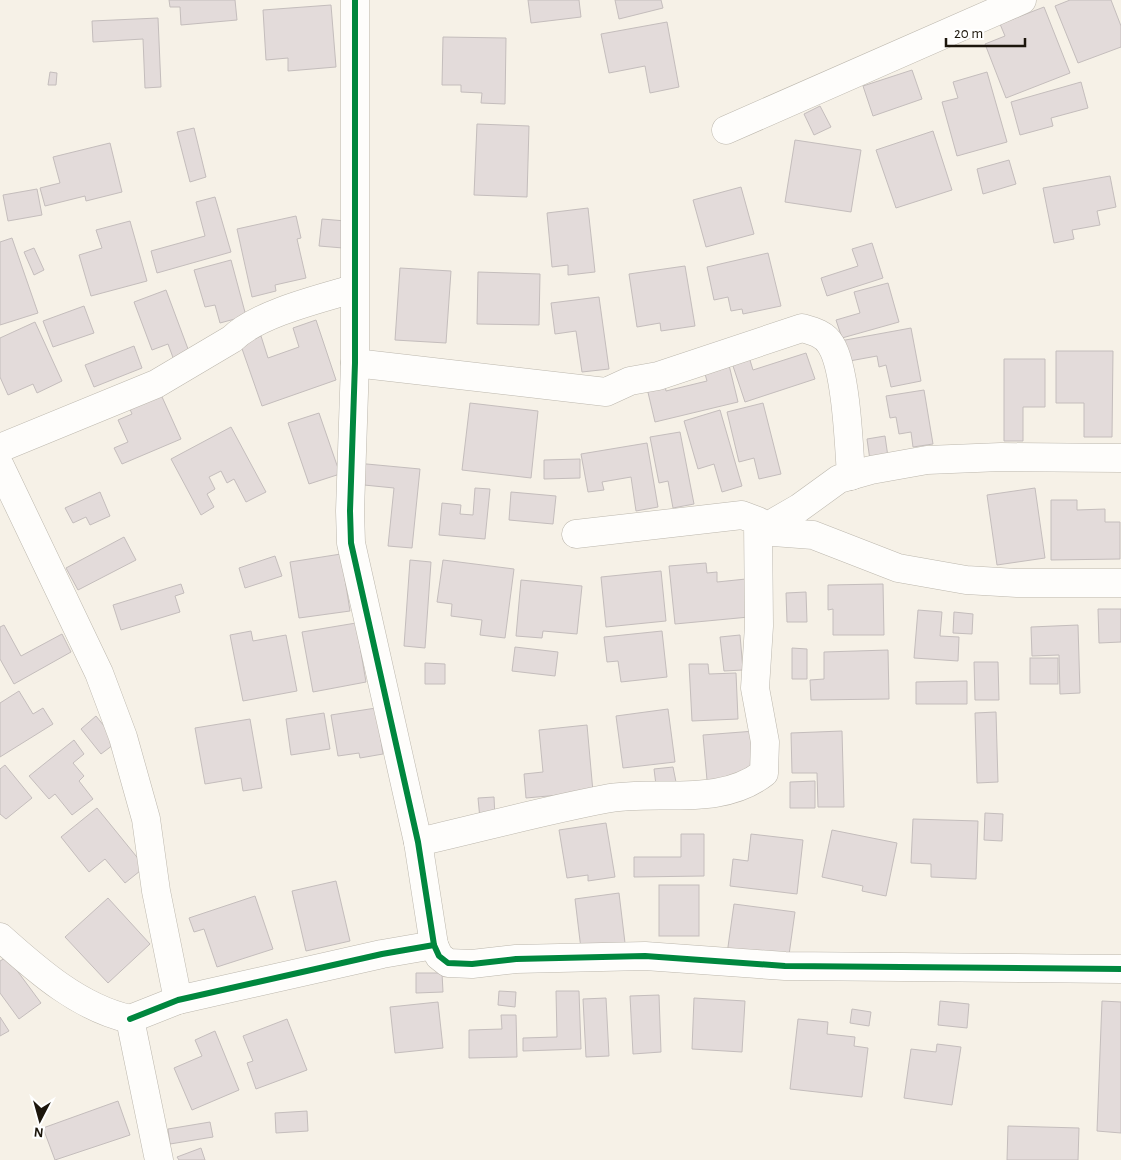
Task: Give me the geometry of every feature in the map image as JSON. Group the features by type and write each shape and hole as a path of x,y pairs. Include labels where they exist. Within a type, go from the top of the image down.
{"street":[{"path":"355,0 353,289 355,363 350,511 351,543 418,842 434,945 439,956 448,963 472,964 516,958 645,956 785,966 1121,968"},
{"path":"726,130 1022,0"},
{"path":"0,448 156,384 232,339 242,329 308,302 353,289"},
{"path":"355,363 606,392 630,381 658,376 802,328 818,332 831,345 842,383 851,476"},
{"path":"759,531 799,508 839,479 927,460 1001,457 1121,458"},
{"path":"0,466 99,673 123,737 146,819 156,891 178,1000"},
{"path":"418,842 607,798 692,796 729,790 751,783 764,773 765,742 755,688 758,626 758,521 742,515 576,534"},
{"path":"759,531 813,535 898,568 966,580 1121,583"},
{"path":"0,937 33,967 84,1001 108,1014 130,1019 178,1000 382,954 434,945"},
{"path":"130,1019 159,1160"}],"building":[{"path":"169,0 235,0 237,20 181,25 180,7 170,7"},
{"path":"528,0 579,0 581,17 531,23"},
{"path":"615,0 661,0 663,8 619,19"},
{"path":"1070,0 1111,0 1121,26 1121,47 1078,63 1055,6"},
{"path":"331,5 336,67 288,71 288,58 266,60 263,10"},
{"path":"1044,7 1070,73 1006,98 985,44 1005,36 1000,24"},
{"path":"158,18 161,87 145,88 143,39 93,42 92,21"},
{"path":"667,22 679,87 650,93 645,66 609,73 601,34"},
{"path":"443,37 506,38 505,104 481,103 482,93 461,92 461,85 442,85"},
{"path":"912,70 922,99 873,116 863,86"},
{"path":"50,72 57,73 56,85 48,85"},
{"path":"987,72 1007,142 957,156 942,102 958,98 953,82"},
{"path":"1081,82 1088,108 1051,118 1053,126 1020,135 1011,102"},
{"path":"820,106 831,127 814,135 804,114"},
{"path":"477,124 529,126 527,197 474,195"},
{"path":"194,128 206,177 190,182 177,132"},
{"path":"933,131 952,190 896,208 876,150"},
{"path":"795,140 861,150 851,212 785,202"},
{"path":"110,143 122,192 86,201 85,196 45,206 40,188 60,183 53,157"},
{"path":"1009,160 1016,184 983,194 977,169"},
{"path":"1110,176 1116,207 1097,211 1100,225 1072,230 1074,239 1054,243 1043,188"},
{"path":"741,187 754,234 706,247 693,200"},
{"path":"37,189 42,215 8,221 3,195"},
{"path":"215,197 231,252 157,273 151,251 205,236 196,202"},
{"path":"588,208 595,272 568,275 568,265 552,267 547,213"},
{"path":"296,216 301,238 297,239 306,278 275,285 276,291 252,297 237,229"},
{"path":"322,219 346,221 343,248 319,246"},
{"path":"130,221 147,281 91,296 79,255 102,248 96,230"},
{"path":"12,238 38,313 0,325 0,242"},
{"path":"872,243 883,278 827,296 821,278 858,266 852,249"},
{"path":"34,248 44,270 34,275 24,252"},
{"path":"768,253 781,306 743,314 742,309 731,311 728,297 714,300 707,267"},
{"path":"231,260 246,316 220,323 215,305 205,307 194,270"},
{"path":"685,266 695,326 661,331 660,323 637,327 629,274"},
{"path":"400,268 451,271 446,343 395,340"},
{"path":"478,272 540,274 539,325 477,324"},
{"path":"888,283 899,322 842,338 836,320 860,313 854,292"},
{"path":"166,290 191,357 175,363 168,344 152,350 134,302"},
{"path":"599,297 609,369 582,372 576,331 555,334 551,303"},
{"path":"84,306 94,333 53,347 43,321"},
{"path":"316,320 336,380 262,406 240,343 261,336 268,358 299,347 293,328"},
{"path":"35,322 62,381 37,393 33,384 8,395 0,377 0,338"},
{"path":"911,328 921,381 891,387 886,365 879,367 877,356 844,362 840,341"},
{"path":"134,346 142,368 94,387 85,365"},
{"path":"1056,351 1113,351 1112,437 1084,437 1084,403 1056,403"},
{"path":"806,353 815,379 745,402 732,363 749,357 753,370"},
{"path":"1004,359 1045,359 1045,407 1023,407 1023,441 1004,441"},
{"path":"728,361 738,402 655,422 646,384 664,380 666,391 707,381 703,367"},
{"path":"158,388 181,439 122,464 114,448 128,442 118,420 132,414 127,402"},
{"path":"924,390 933,444 913,447 911,432 899,434 896,417 890,418 886,396"},
{"path":"470,403 538,411 531,478 462,470"},
{"path":"763,403 781,474 759,479 754,458 739,462 727,412"},
{"path":"720,410 742,486 722,492 714,464 698,469 684,421"},
{"path":"319,413 340,474 309,484 288,423"},
{"path":"231,427 266,492 246,502 234,479 227,483 221,471 209,477 215,489 207,494 214,507 201,515 171,459"},
{"path":"680,432 694,504 673,508 668,481 659,483 650,437"},
{"path":"885,436 888,457 870,460 867,439"},
{"path":"647,443 658,507 636,511 631,477 602,482 604,490 588,492 581,454"},
{"path":"580,459 580,478 544,479 544,460"},
{"path":"356,463 420,469 412,548 388,546 394,488 354,484"},
{"path":"475,488 490,489 485,539 439,535 442,503 461,505 460,514 473,515"},
{"path":"1035,488 1045,558 997,565 987,495"},
{"path":"100,492 110,516 90,525 86,517 73,523 65,508"},
{"path":"511,492 556,496 553,524 509,520"},
{"path":"1051,500 1077,500 1077,510 1105,509 1105,522 1120,522 1120,559 1051,560"},
{"path":"124,537 136,560 78,590 66,568"},
{"path":"341,554 350,611 299,618 290,562"},
{"path":"275,556 282,576 245,588 239,568"},
{"path":"410,560 431,562 425,648 404,646"},
{"path":"443,560 514,569 505,638 480,635 482,620 451,616 452,604 437,602"},
{"path":"706,563 707,573 717,572 717,582 746,579 749,617 675,624 669,566"},
{"path":"661,571 666,621 606,627 601,577"},
{"path":"521,580 582,586 577,634 543,631 542,638 516,636"},
{"path":"181,584 184,593 175,596 180,612 121,630 113,605"},
{"path":"883,584 884,635 833,635 833,609 828,610 828,585"},
{"path":"806,592 807,622 787,622 786,593"},
{"path":"1098,609 1121,609 1121,642 1099,643"},
{"path":"918,610 942,612 940,636 959,637 958,661 914,658"},
{"path":"954,612 973,614 972,634 953,633"},
{"path":"356,623 366,682 313,692 302,632"},
{"path":"4,625 21,656 62,634 71,652 14,684 0,659 0,627"},
{"path":"1078,625 1080,693 1060,694 1059,655 1032,656 1031,627"},
{"path":"251,631 253,641 286,635 297,691 243,701 230,635"},
{"path":"662,631 667,677 621,682 618,661 607,662 604,637"},
{"path":"740,635 743,670 724,671 720,637"},
{"path":"515,647 558,652 555,676 512,671"},
{"path":"792,648 807,649 807,679 792,679"},
{"path":"888,650 889,699 811,700 810,680 824,679 824,652"},
{"path":"1030,658 1058,658 1058,684 1030,684"},
{"path":"974,662 998,662 999,700 975,700"},
{"path":"425,663 445,664 445,684 425,684"},
{"path":"689,664 708,664 709,674 736,673 738,719 692,721"},
{"path":"967,681 967,704 916,704 916,682"},
{"path":"19,691 33,714 43,708 53,724 0,757 0,703"},
{"path":"376,708 383,754 360,758 359,753 338,756 331,715"},
{"path":"668,709 675,762 623,768 616,716"},
{"path":"996,712 998,782 977,783 975,713"},
{"path":"324,713 330,749 291,755 286,719"},
{"path":"96,716 117,742 101,754 81,729"},
{"path":"250,719 262,788 243,791 241,778 205,784 195,728"},
{"path":"587,725 593,792 526,798 524,774 543,772 539,730"},
{"path":"755,731 758,776 707,780 703,735"},
{"path":"842,731 844,807 818,807 817,773 792,773 791,733"},
{"path":"74,740 84,754 73,763 84,776 79,781 93,799 72,815 55,794 49,799 29,776"},
{"path":"5,765 32,798 6,819 0,814 0,769"},
{"path":"673,767 676,782 656,785 654,769"},
{"path":"815,781 815,808 790,808 790,782"},
{"path":"494,797 495,818 480,819 478,798"},
{"path":"97,808 145,867 125,883 105,859 89,872 61,837"},
{"path":"985,813 1003,814 1002,841 984,840"},
{"path":"913,819 978,821 976,879 931,877 931,864 911,863"},
{"path":"606,823 615,877 588,881 588,875 567,878 559,830"},
{"path":"832,830 897,843 886,896 862,891 863,886 822,877"},
{"path":"681,834 704,834 704,876 634,877 634,857 681,857"},
{"path":"751,834 803,840 797,894 730,886 733,859 748,861"},
{"path":"336,881 350,941 306,951 292,891"},
{"path":"659,885 699,885 699,936 659,936"},
{"path":"619,893 625,943 581,949 575,899"},
{"path":"255,896 273,949 217,967 204,929 194,932 189,918"},
{"path":"108,898 150,944 108,983 65,937"},
{"path":"734,904 795,912 788,962 727,954"},
{"path":"7,957 41,1003 19,1019 0,993 0,961"},
{"path":"416,973 442,973 443,992 416,993"},
{"path":"499,991 516,992 515,1007 498,1005"},
{"path":"556,991 579,991 581,1049 523,1051 523,1038 557,1037"},
{"path":"659,995 661,1052 633,1054 630,996"},
{"path":"606,998 609,1056 586,1057 583,999"},
{"path":"694,998 745,1001 742,1052 692,1049"},
{"path":"940,1001 969,1004 967,1028 938,1025"},
{"path":"1102,1001 1121,1002 1121,1133 1097,1131"},
{"path":"438,1002 443,1048 395,1053 390,1007"},
{"path":"852,1009 871,1012 869,1026 850,1023"},
{"path":"501,1015 516,1015 517,1057 469,1058 469,1030 502,1029"},
{"path":"0,1017 9,1031 0,1036"},
{"path":"287,1019 307,1070 256,1089 247,1063 253,1061 243,1036"},
{"path":"798,1019 828,1022 827,1034 855,1037 854,1046 868,1048 862,1097 790,1089"},
{"path":"215,1031 239,1090 192,1110 174,1068 202,1056 195,1040"},
{"path":"937,1044 961,1047 952,1105 904,1098 911,1049 936,1052"},
{"path":"118,1101 130,1135 55,1160 43,1128"},
{"path":"307,1111 308,1131 276,1133 275,1113"},
{"path":"210,1122 213,1137 170,1144 168,1129"},
{"path":"1008,1126 1079,1128 1078,1160 1007,1160"},
{"path":"201,1148 205,1160 179,1160 177,1157"}],"cycle path":[{"path":"355,0 355,363 350,511 351,543 418,842 434,945"},
{"path":"130,1019 178,1000 382,954 434,945 439,956 448,963 472,964 516,959 645,956 785,966 1121,969"}]}
